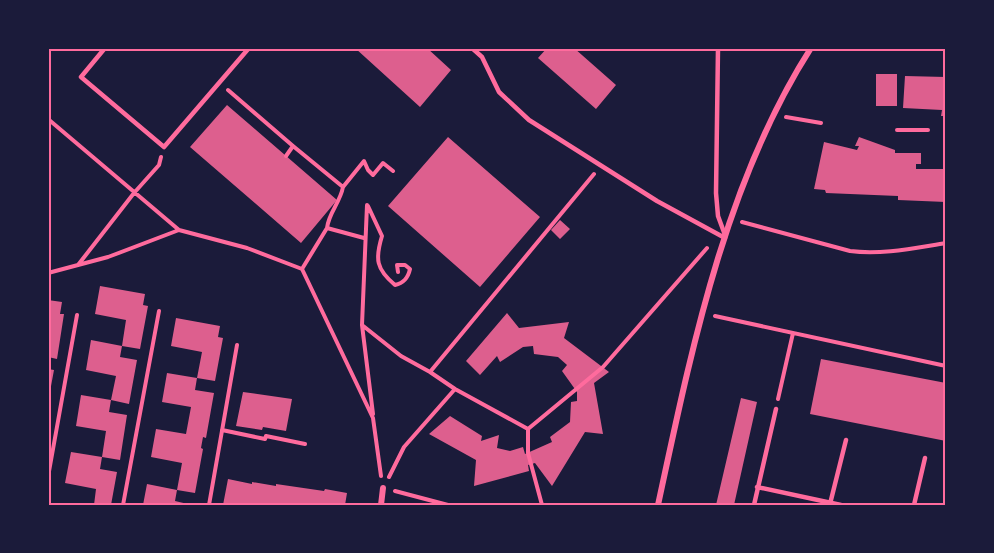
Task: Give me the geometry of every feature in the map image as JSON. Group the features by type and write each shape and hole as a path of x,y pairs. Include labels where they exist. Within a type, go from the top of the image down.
{"street":[{"path":"658,505 677,415 722,236 732,218 773,114 810,48"},
{"path":"381,505 383,488"}],"lane":[{"path":"105,48 81,77 164,147 249,48"},
{"path":"472,48 482,57 499,92 529,120 657,201 722,236"},
{"path":"718,48 716,193 722,236"},
{"path":"753,505 776,409"},
{"path":"830,504 846,440"},
{"path":"914,505 925,459"},
{"path":"757,488 841,505"}],"path":[{"path":"220,82 343,187"},
{"path":"773,114 821,123"},
{"path":"48,119 179,230 246,248 302,269 373,418"},
{"path":"897,130 928,130"},
{"path":"286,156 293,146"},
{"path":"78,265 134,193 159,165 164,147"},
{"path":"302,269 327,228 329,215 340,200 343,187 364,161 373,175 383,163 393,171"},
{"path":"430,372 601,166"},
{"path":"383,488 362,325 367,205 382,236 376,255 382,274 395,285 408,277 410,269 405,265 397,265 398,272"},
{"path":"732,218 757,227 850,251 867,253 946,243"},
{"path":"327,228 364,238"},
{"path":"48,273 108,257 179,230"},
{"path":"528,429 603,367 722,236"},
{"path":"123,505 159,311"},
{"path":"703,313 946,366"},
{"path":"48,477 77,315"},
{"path":"362,325 401,356 430,372 455,390 528,429"},
{"path":"776,409 793,333"},
{"path":"209,505 237,345"},
{"path":"383,488 404,447 455,390"},
{"path":"528,429 528,453 542,505"},
{"path":"222,430 305,444"},
{"path":"383,488 448,505"}],"building":[{"path":"355,48 427,48 451,70 420,107"},
{"path":"547,48 574,48 616,85 596,109 538,58"},
{"path":"876,74 897,74 897,106 876,106"},
{"path":"905,76 946,77 946,116 941,116 942,110 903,108"},
{"path":"227,105 337,200 301,243 190,147"},
{"path":"448,137 540,217 480,287 388,206"},
{"path":"859,137 895,150 895,153 921,153 921,164 916,164 916,169 946,169 946,202 898,200 898,196 826,193 825,190 814,189 824,142 857,150 859,146 855,146"},
{"path":"560,220 570,229 560,239 551,230"},
{"path":"100,286 145,294 143,305 148,306 140,349 122,346 126,320 95,314"},
{"path":"48,300 62,302 60,314 64,314 57,359 48,357"},
{"path":"507,313 519,328 569,322 564,338 609,372 594,383 603,434 585,432 552,486 535,463 528,465 529,471 474,486 476,460 429,434 450,416 482,436 481,441 499,435 497,448 510,451 523,447 525,454 552,442 550,437 570,422 571,402 577,401 577,392 562,371 567,365 558,357 534,354 533,346 523,347 500,362 497,356 480,375 466,361"},
{"path":"176,318 220,326 218,337 223,338 215,381 197,378 202,352 171,346"},
{"path":"91,340 122,346 120,357 137,360 129,404 111,400 116,376 86,370"},
{"path":"821,359 946,383 946,441 810,414"},
{"path":"48,369 54,370 49,397 48,397"},
{"path":"167,373 197,378 195,390 214,393 206,438 203,437 195,493 177,490 182,463 151,457 156,429 186,434 191,407 162,402"},
{"path":"243,392 292,399 286,431 236,426"},
{"path":"81,395 111,400 109,412 127,415 120,460 102,457 106,431 76,426"},
{"path":"741,398 757,402 734,505 716,505"},
{"path":"71,452 102,457 100,469 117,472 111,505 94,505 96,489 65,483"},
{"path":"228,479 252,484 252,482 276,486 276,484 347,493 345,505 223,505"},
{"path":"147,484 177,490 175,501 192,505 143,505"}]}
